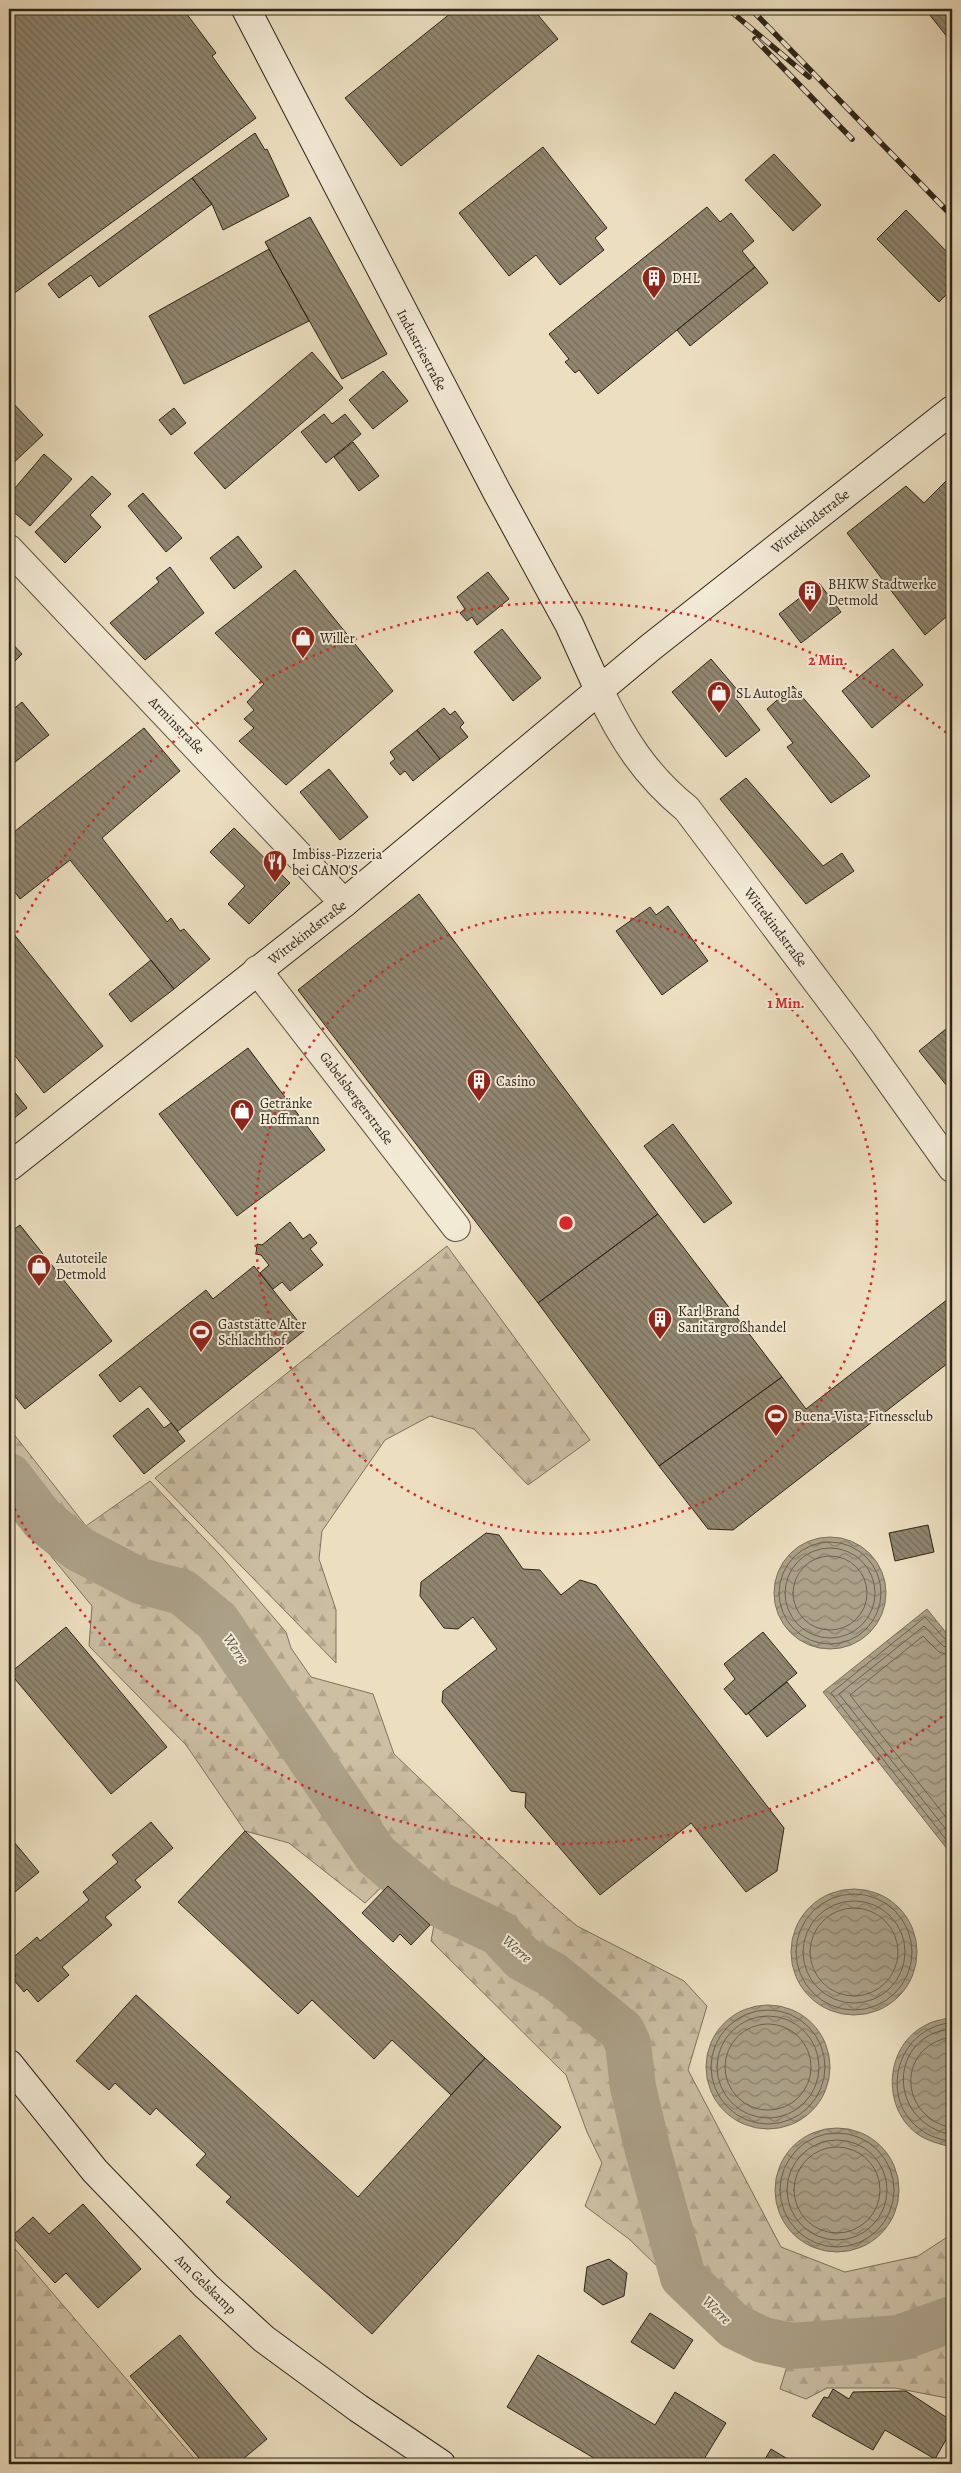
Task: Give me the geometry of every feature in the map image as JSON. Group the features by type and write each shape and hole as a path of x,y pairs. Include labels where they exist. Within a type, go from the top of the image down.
{"street":[{"name":"Industriestraße","path":"246,9 456,415 569,624 599,690"},
{"name":"Wittekindstraße","path":"9,1167 344,903 599,690 952,410"},
{"name":"Arminstraße","path":"9,549 344,903"},
{"name":"Wittekindstraße","path":"599,690 629,747 671,796 687,809 863,1043 952,1168"},
{"name":"Gabelsbergerstraße","path":"258,970 456,1227"},
{"name":"Am Gelskamp","path":"9,2064 95,2171 206,2286 264,2340 358,2408 441,2464"}],"green space":[{"path":"447,1246 590,1440 528,1485 474,1429 430,1416 385,1440 322,1531 319,1559 336,1610 336,1663 155,1478"},
{"path":"9,1428 86,1526 150,1481 220,1555 286,1632 291,1648 311,1677 373,1694 394,1754 548,1901 577,1926 684,1981 707,2006 688,2070 781,2247 845,2272 918,2256 952,2234 952,2399 895,2388 827,2388 806,2399 780,2389 789,2360 762,2330 702,2280 660,2269 629,2239 585,2206 602,2163 587,2132 566,2075 431,1941 434,1925 388,1881 365,1903 289,1843 245,1831 186,1745 89,1646 92,1606 9,1505"},
{"path":"9,2242 199,2464 9,2464"}],"water":[{"path":"830,1537 851,1541 870,1553 882,1572 886,1593 882,1614 870,1633 851,1645 830,1649 809,1645 790,1633 778,1614 774,1593 778,1572 790,1553 809,1541"},
{"path":"927,1609 952,1640 952,1855 823,1692"},
{"path":"854,1889 878,1894 898,1908 912,1928 917,1952 912,1976 898,1996 878,2010 854,2015 830,2010 810,1996 796,1976 791,1952 796,1928 810,1908 830,1894"},
{"path":"768,2005 792,2010 812,2023 825,2043 830,2067 825,2091 812,2111 792,2124 768,2129 744,2124 724,2111 711,2091 706,2067 711,2043 724,2023 744,2010"},
{"path":"952,2018 952,2147 920,2136 905,2121 897,2108 892,2076 902,2047 912,2034 926,2025"},
{"path":"837,2128 861,2133 881,2146 894,2166 899,2190 894,2214 881,2234 861,2247 837,2252 813,2247 793,2234 780,2214 775,2190 780,2166 793,2146 813,2133"}],"building":[{"path":"9,9 183,9 216,53 212,56 256,118 9,297"},
{"path":"456,9 533,9 558,39 401,166 345,98"},
{"path":"925,9 952,9 952,43"},
{"path":"255,133 265,150 267,149 289,196 223,230 212,204 192,178"},
{"path":"543,147 607,228 595,238 604,250 560,285 536,255 509,276 459,213"},
{"path":"774,154 821,205 793,231 745,180"},
{"path":"192,178 212,204 99,287 91,275 59,298 48,284"},
{"name":"DHL","path":"707,207 720,222 731,213 754,241 742,251 755,267 598,394 579,370 575,373 565,362 569,359 549,334"},
{"path":"906,210 952,257 952,289 939,302 877,239"},
{"path":"310,217 387,354 342,379 265,242"},
{"path":"269,249 309,321 184,384 149,316"},
{"path":"755,267 768,283 690,346 677,330"},
{"path":"312,352 343,388 225,489 194,453"},
{"path":"383,371 408,401 373,429 349,400"},
{"path":"11,401 43,435 9,467 9,403"},
{"path":"174,408 186,423 171,435 159,420"},
{"path":"324,414 332,424 345,414 361,434 326,463 301,432"},
{"path":"353,442 379,476 359,491 334,457"},
{"path":"44,454 72,479 30,526 9,508 9,495"},
{"path":"952,475 952,612 925,635 847,533 906,486 924,503"},
{"path":"92,476 111,494 90,515 101,527 65,563 35,532"},
{"path":"143,493 182,538 166,552 128,506"},
{"path":"238,536 262,567 234,589 210,558"},
{"path":"170,567 204,613 145,660 110,623 159,582 156,578"},
{"name":"Willer","path":"295,570 393,691 286,785 239,741 254,728 244,719 254,710 247,702 264,684 215,633"},
{"path":"488,572 509,599 477,625 472,617 467,621 460,613 465,609 457,597"},
{"name":"BHKW Stadtwerke Detmold","path":"819,583 841,612 801,643 779,614"},
{"path":"502,629 541,678 513,701 474,652"},
{"path":"9,640 22,654 9,667"},
{"path":"893,649 923,685 872,728 842,691"},
{"name":"SL Autoglas","path":"711,659 739,692 735,698 760,730 726,757 672,692"},
{"path":"793,686 870,776 831,803 787,747 793,743 767,709"},
{"path":"22,702 49,735 9,767 9,713"},
{"path":"444,708 450,715 455,711 464,723 460,727 468,737 440,759 417,730"},
{"path":"144,728 180,771 102,838 167,922 171,918 180,931 184,929 210,959 174,989 70,860 20,899 9,884 9,836"},
{"path":"417,730 440,759 413,781 405,771 400,775 390,763 395,759 390,752"},
{"path":"329,769 368,817 340,840 300,792"},
{"path":"746,778 823,866 842,853 854,871 806,904 720,799"},
{"path":"234,828 290,883 249,924 228,904 245,886 210,852"},
{"name":"Casino","path":"419,894 658,1214 538,1303 298,990"},
{"path":"668,906 708,961 662,995 616,931 650,907 656,915"},
{"path":"9,928 103,1046 44,1093 9,1048"},
{"path":"151,960 174,989 131,1022 109,994"},
{"path":"952,1024 952,1082 947,1086 919,1051"},
{"name":"Getränke Hoffmann","path":"248,1048 325,1150 237,1216 159,1114"},
{"path":"9,1085 27,1108 9,1122"},
{"path":"673,1124 732,1203 704,1223 644,1146"},
{"name":"Karl Brand Sanitärgroßhandel","path":"658,1214 782,1377 659,1466 538,1303"},
{"path":"290,1222 303,1239 310,1234 317,1243 310,1249 323,1265 290,1291 282,1282 273,1289 260,1273 269,1265 261,1255 256,1254 257,1244 262,1245"},
{"name":"Autoteile Detmold","path":"20,1225 112,1341 25,1409 9,1389 9,1233"},
{"name":"Gaststätte Alter Schlachthof","path":"254,1266 305,1330 178,1431 140,1386 120,1402 99,1375 206,1290 213,1299"},
{"name":"Buena-Vista-Fitnessclub","path":"952,1296 952,1360 733,1530 708,1529 659,1466 782,1377 806,1409"},
{"path":"148,1408 164,1428 171,1423 185,1441 144,1474 113,1436"},
{"path":"928,1525 934,1552 895,1561 889,1533"},
{"path":"486,1533 499,1535 523,1569 540,1570 561,1595 580,1580 596,1585 784,1828 777,1871 746,1892 691,1823 600,1895 525,1807 526,1793 511,1791 442,1702 443,1691 497,1649 473,1617 458,1629 444,1628 420,1596 421,1582"},
{"path":"66,1627 167,1747 111,1794 10,1673"},
{"path":"763,1632 797,1673 746,1715 724,1689 735,1679 724,1664"},
{"path":"787,1682 806,1706 767,1737 748,1713"},
{"path":"151,1822 173,1848 135,1880 141,1887 105,1917 112,1925 62,1967 69,1975 38,2002 27,1989 24,1992 13,1979 16,1976 9,1967 9,1961 37,1937 40,1941 89,1900 83,1892 118,1862 112,1855"},
{"path":"245,1831 485,2058 451,2095 392,2040 374,2059 312,2000 298,2014 178,1902"},
{"path":"9,1836 39,1872 9,1897"},
{"path":"388,1886 430,1925 411,1945 400,1934 393,1942 362,1913"},
{"path":"136,1995 358,2197 485,2058 561,2127 372,2334 226,2202 231,2197 196,2165 206,2154 156,2108 150,2115 115,2083 109,2090 76,2061"},
{"path":"83,2204 141,2269 98,2308 66,2273 55,2283 12,2236 33,2217 49,2234"},
{"path":"609,2259 627,2273 624,2296 603,2305 584,2291 587,2267"},
{"path":"650,2313 693,2340 674,2369 631,2342"},
{"path":"180,2335 267,2439 237,2464 204,2464 130,2376"},
{"path":"538,2355 655,2425 675,2392 726,2423 701,2464 604,2464 507,2407"},
{"path":"833,2389 849,2399 853,2392 906,2391 952,2421 952,2429 935,2459 885,2430 873,2450 812,2416 824,2397 828,2398"},
{"path":"771,2449 796,2464 762,2464"}],"waterway":[{"name":"Werre","path":"9,1476 43,1520 79,1549 140,1581 182,1592 217,1621 376,1855 430,1900 499,1933 522,1958 553,1975 622,2031 628,2044 633,2087 648,2151 683,2277 734,2326 763,2340 791,2346 899,2338 952,2319"}],"railway":[{"path":"728,9 809,77"},
{"path":"751,9 952,216"},
{"path":"755,39 852,139"}],"place":[{"name":"DHL","path":"654,299"},
{"name":"BHKW Stadtwerke Detmold","path":"810,613"},
{"name":"Willer","path":"303,659"},
{"name":"SL Autoglas","path":"719,714"},
{"name":"Imbiss-Pizzeria bei CANO'S","path":"275,883"},
{"name":"Casino","path":"479,1102"},
{"name":"Getränke Hoffmann","path":"242,1132"},
{"name":"Autoteile Detmold","path":"39,1287"},
{"name":"Karl Brand Sanitärgroßhandel","path":"660,1340"},
{"name":"Gaststätte Alter Schlachthof","path":"201,1353"},
{"name":"Buena-Vista-Fitnessclub","path":"776,1437"}]}
